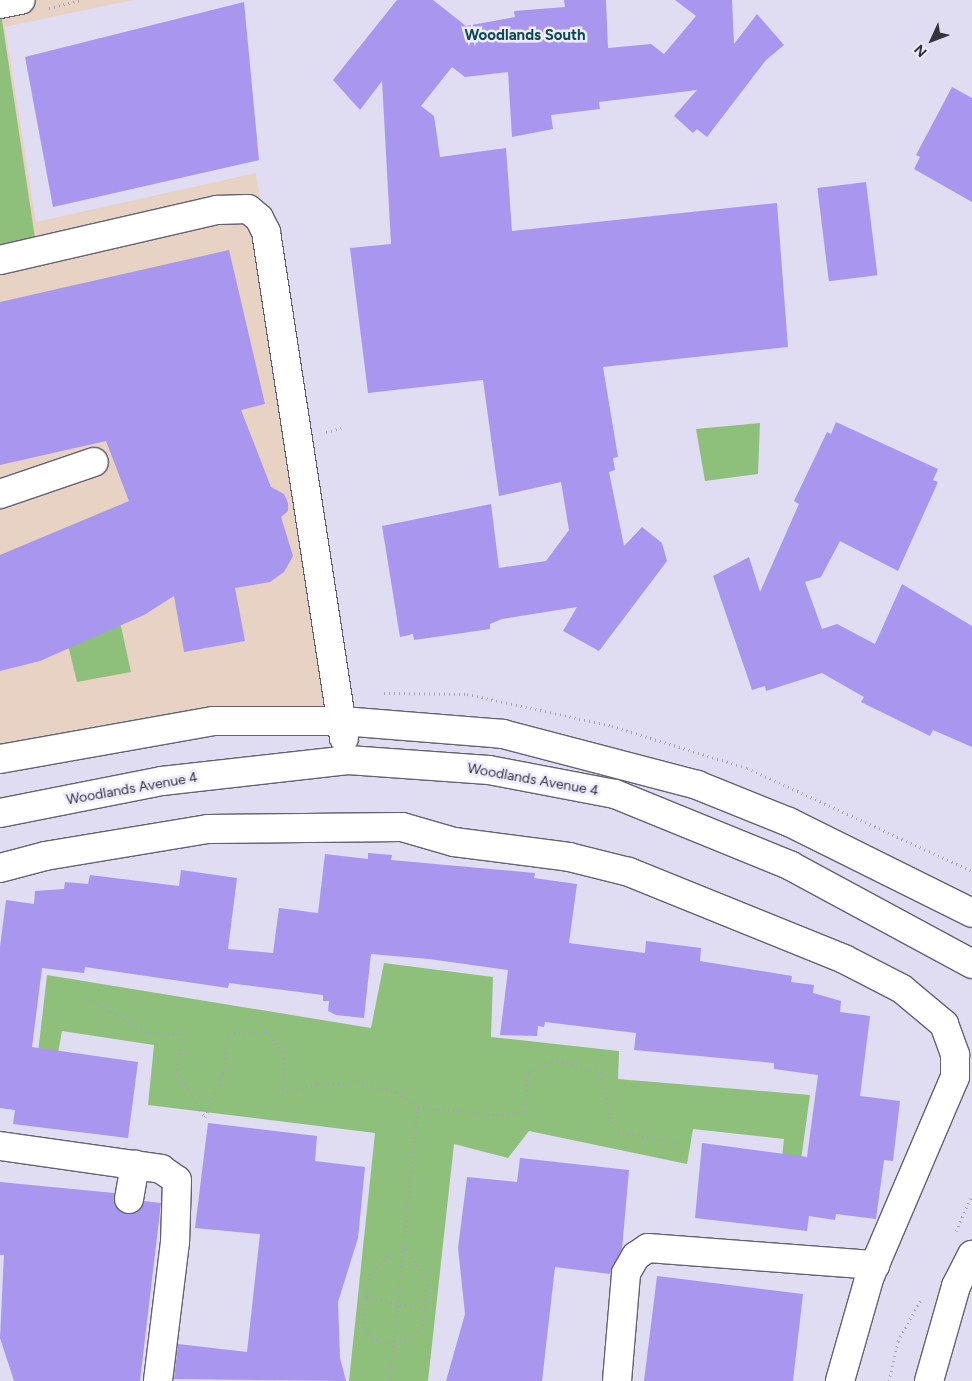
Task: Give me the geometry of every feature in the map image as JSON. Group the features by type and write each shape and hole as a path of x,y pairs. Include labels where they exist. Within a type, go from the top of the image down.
{"street":[{"path":"0,4 21,0"},
{"path":"0,260 217,210 248,209 259,218 266,232 348,760"},
{"path":"0,494 94,462"},
{"path":"0,759 213,721 342,721 503,734 618,760 697,784 789,822 972,913"},
{"name":"Woodlands Avenue 4","path":"0,813 162,781 348,760 490,770 614,794 791,866 972,964"},
{"path":"0,868 45,856 208,829 402,827 461,840 569,857 685,892 844,959 924,1003 944,1024 956,1055 955,1077 875,1266 840,1381"},
{"path":"921,936 972,976"},
{"path":"0,1146 135,1165 171,1174 179,1190 158,1381"},
{"path":"129,1199 135,1165"},
{"path":"617,1381 626,1273 636,1256 648,1248 875,1266"},
{"path":"928,1381 956,1286 972,1255"}],"path":[{"path":"89,999 148,1033 183,1034 177,1071 205,1117 223,1073 229,1033 266,1032 285,1053 282,1093 318,1084 357,1082 397,1092 418,1107 497,1115 525,1110 528,1072 557,1060 600,1073 613,1130 682,1145"},
{"path":"390,1381 392,1344 405,1249 418,1107"},
{"path":"392,1344 367,1333 363,1319 366,1296 370,1275 379,1263 405,1249"},
{"path":"392,1344 422,1328 426,1309 428,1280 405,1249"},
{"path":"366,1296 426,1309"}],"shaded area":[{"path":"0,0 133,0 5,27 36,222 256,173 341,720 213,721 0,760"}],"green space":[{"path":"0,7 37,251 0,259"},
{"path":"760,423 758,474 705,481 696,429"},
{"path":"120,622 131,672 77,682 67,641"},
{"path":"384,963 493,977 491,1037 619,1051 618,1079 810,1095 801,1160 782,1157 784,1139 693,1129 687,1164 529,1131 508,1158 454,1144 428,1381 349,1381 375,1133 148,1105 154,1045 62,1031 56,1064 37,1061 47,975 371,1028"}],"building":[{"path":"397,0 433,0 466,26 515,17 514,11 565,7 564,0 606,0 608,48 651,44 664,54 696,16 675,0 732,0 734,44 757,14 784,45 766,60 707,137 697,129 693,133 674,116 697,90 599,102 600,109 551,115 553,129 512,137 508,72 465,77 452,67 421,106 434,116 440,157 506,148 512,231 777,203 788,347 603,367 618,457 613,458 615,470 609,472 624,546 642,527 662,543 667,561 599,651 563,631 577,607 502,619 490,624 490,629 414,640 413,634 400,637 382,526 491,504 499,568 546,561 569,530 561,482 499,496 483,380 368,393 350,248 391,244 382,81 360,110 333,80"},
{"path":"244,2 259,160 53,207 25,57"},
{"path":"952,87 972,98 972,202 914,169 920,157 916,155"},
{"path":"866,182 877,275 829,281 817,188"},
{"path":"229,250 265,404 241,410 271,487 284,494 288,503 288,511 281,517 293,556 284,572 270,582 235,588 245,641 184,652 174,596 144,615 40,661 0,671 0,555 129,501 106,441 0,465 0,302"},
{"path":"836,422 938,469 933,480 938,482 898,571 840,541 821,577 805,582 822,629 837,624 875,644 902,584 972,626 972,747 933,730 930,736 861,702 864,697 822,673 766,691 765,686 752,690 713,576 749,557 760,592 799,504 794,501 827,432 831,434"},
{"path":"368,853 392,855 391,860 535,873 534,878 577,884 569,943 645,953 646,941 701,948 700,961 792,976 791,982 814,985 813,993 841,1001 840,1012 870,1016 860,1096 900,1101 893,1161 884,1160 876,1219 836,1214 835,1220 809,1216 807,1231 695,1218 702,1143 807,1157 818,1075 774,1069 774,1063 634,1050 636,1033 545,1022 544,1027 538,1026 537,1036 500,1035 508,970 429,959 371,954 364,1018 336,1015 328,1011 329,1001 323,1001 323,995 229,983 228,988 85,967 84,973 42,968 32,1047 138,1062 128,1138 13,1124 15,1110 0,1108 0,947 6,900 34,904 35,891 64,889 65,882 88,884 90,875 179,886 181,870 237,878 228,949 273,953 279,908 318,913 325,854 368,859"},
{"path":"208,1123 317,1136 315,1161 365,1167 358,1238 338,1302 340,1358 346,1381 174,1379 178,1344 247,1352 260,1234 195,1228"},
{"path":"520,1158 629,1170 622,1249 610,1274 555,1267 542,1381 446,1381 465,1314 458,1248 467,1177 517,1182"},
{"path":"0,1182 114,1193 115,1205 127,1214 141,1209 144,1201 161,1203 140,1381 14,1381 0,1338 4,1255 0,1255"},
{"path":"657,1276 803,1294 793,1381 644,1381"}],"district":[{"name":"Woodlands South","path":"525,36"}]}
